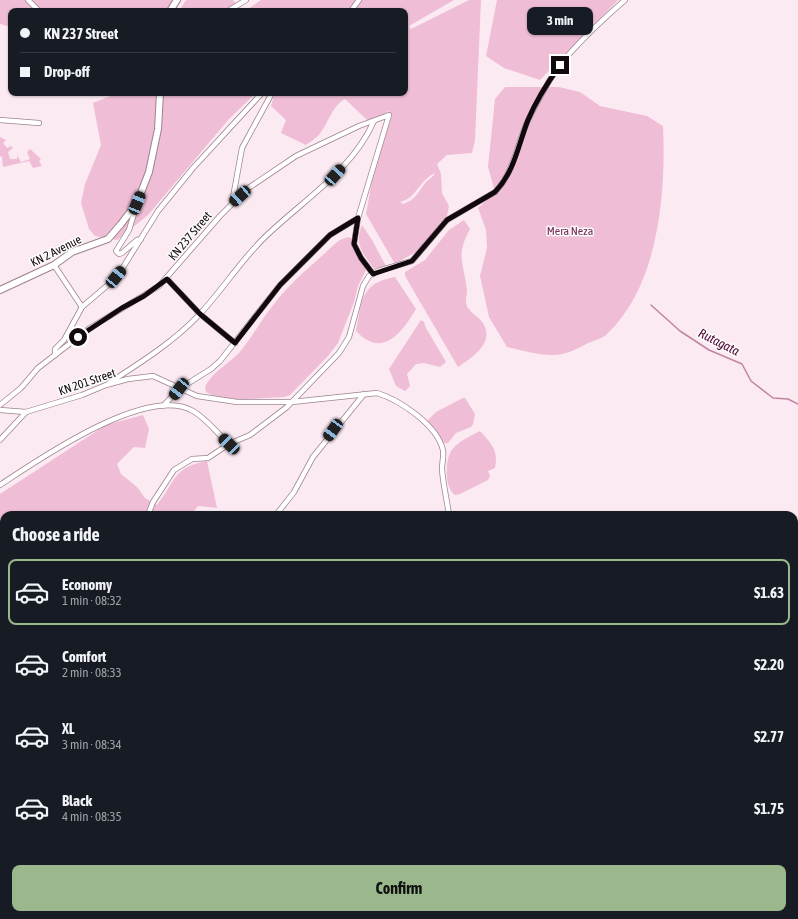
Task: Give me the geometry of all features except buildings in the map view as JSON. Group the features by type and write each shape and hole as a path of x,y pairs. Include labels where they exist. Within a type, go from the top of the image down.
{"main road":[{"name":"KN 2 Avenue","path":"0,290 54,265 72,252 108,239 137,203 149,172 158,129 160,96"}],"street":[{"path":"28,0 36,8"},
{"path":"234,0 238,5"},
{"path":"233,8 246,0"},
{"path":"150,511 163,486 174,470 192,459 208,458 229,444 250,435 292,402 339,353 349,337 363,286 369,276 412,261 447,220 495,192 502,185 515,160 528,120 560,65 598,25 625,0"},
{"path":"55,355 55,349 64,340 82,307 116,277 158,211 192,168 259,96"},
{"path":"232,203 242,148 270,96"},
{"name":"KN 237 Street","path":"0,405 55,355 90,328 144,296 167,279 201,236 232,203 248,189 296,156 336,136 388,115 389,117 358,218"},
{"path":"0,120 39,123"},
{"path":"106,385 146,359 200,314 243,260 266,236 335,175 366,140 374,121"},
{"path":"137,203 130,230 116,251 119,254 122,253 137,240 141,239"},
{"path":"358,218 354,244 361,258 373,274"},
{"path":"163,406 179,389 211,369 235,343 280,285 330,235 358,218"},
{"path":"54,265 82,307"},
{"path":"167,279 200,314 235,343"},
{"name":"KN 201 Street","path":"0,410 26,412 82,395 106,385 128,379 153,376 197,396 221,400 292,402 377,393 390,397 401,403 419,417 436,436 443,450 442,468 448,511"},
{"path":"279,511 294,492 313,457 364,394"},
{"path":"0,485 61,446 102,424 125,414 163,406 179,407 192,411 229,444"},
{"path":"0,440 26,412"}],"green space":[{"path":"0,0 174,0 169,8 8,8 8,26 0,24"},
{"path":"186,0 233,0 236,4 229,8 181,8"},
{"path":"261,0 454,0 409,26 411,29 469,0 481,0 475,140 472,153 447,155 437,164 441,174 442,193 449,206 447,216 421,249 395,264 366,214 373,175 392,115 389,111 378,117 367,120 345,99 333,111 319,135 306,145 281,133 286,120 271,106 274,96 408,96 408,8 249,8","holes":["435,173 426,182 414,198 403,204 400,202 410,197 425,180"]},
{"path":"497,0 618,0 540,80 504,68 486,56"},
{"name":"Mera Neza","path":"505,87 559,87 580,92 600,106 647,116 663,126 663,180 656,237 638,290 624,314 607,334 566,353 556,355 540,354 507,347 489,317 480,276 487,248 486,230 478,208 495,192 488,167 495,99"},
{"path":"110,96 253,96 229,119 148,215 117,240 95,236 89,229 81,203 85,184 101,145 93,103"},
{"path":"0,137 6,140 3,143 7,148 11,146 13,148 8,152 10,159 17,159 17,155 21,162 30,159 27,152 30,149 41,159 39,161 42,166 33,168 29,161 3,167 2,156 0,157"},
{"path":"464,220 470,229 465,238 462,253 467,290 466,304 483,323 486,330 486,337 481,349 458,367 405,276 405,272 425,260 449,230"},
{"path":"362,225 386,266 374,269 363,253 359,243"},
{"path":"349,237 353,240 352,245 366,270 358,286 354,302 338,343 328,356 290,395 284,397 233,399 223,398 206,392 205,387 211,377 239,353 267,313 289,286 336,243"},
{"path":"395,277 416,309 398,334 383,343 374,343 365,339 356,331 362,302 369,289 375,284"},
{"path":"421,320 424,322 446,362 440,367 424,363 416,364 407,374 410,386 405,391 396,386 389,369"},
{"path":"465,398 475,414 473,424 471,427 456,433 448,443 443,443 428,425 428,420 436,412"},
{"path":"143,415 149,429 145,448 134,447 117,464 121,474 137,487 145,498 157,505 176,476 181,471 188,467 207,461 217,508 198,506 194,511 0,511 0,494 106,425"},
{"path":"480,431 491,443 495,452 495,468 488,471 490,476 488,480 455,495 450,488 447,478 450,453 458,444"}],"waterway":[{"name":"Rutagata","path":"651,305 680,331 709,350 742,364 751,381 773,398 788,399 798,404"}],"route":[{"path":"78,337 122,308 160,286 167,279 200,314 235,343 280,285 330,235 358,218 354,244 361,258 373,274 378,271 407,264 420,253 433,235 447,220 458,212 495,192 502,185 515,160 528,120 560,65"}]}
